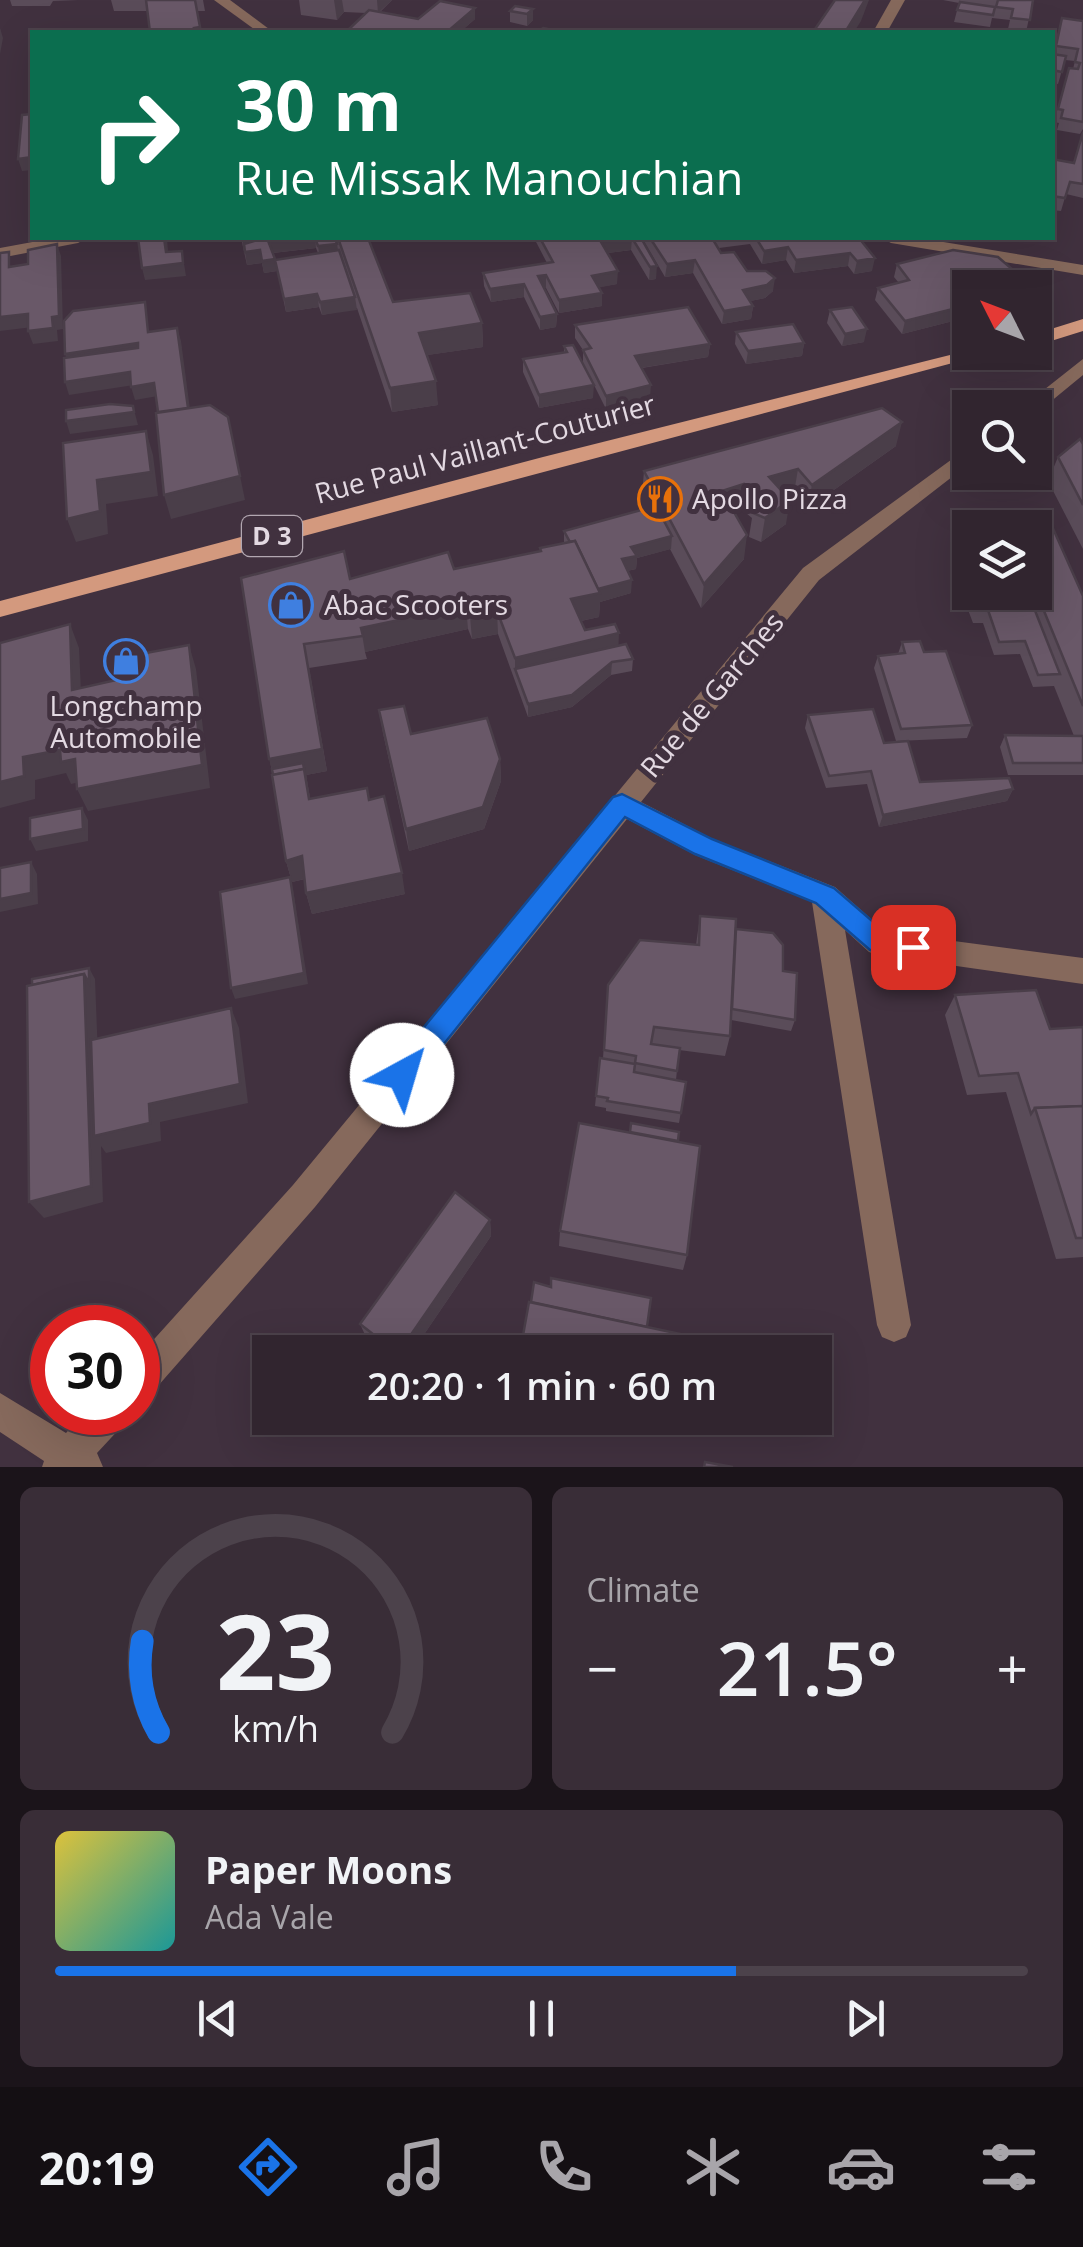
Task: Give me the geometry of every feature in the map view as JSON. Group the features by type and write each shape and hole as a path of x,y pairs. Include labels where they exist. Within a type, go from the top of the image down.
{"main road":[{"path":"1052,335 1083,325"},
{"name":"Rue Paul Vaillant-Couturier","path":"0,609 952,361"}],"street":[{"path":"221,0 263,30"},
{"path":"881,30 898,0"},
{"path":"0,254 68,240"},
{"path":"903,240 1083,270"},
{"path":"1052,391 1083,366"},
{"name":"Rue de Garches","path":"160,1357 304,1196 811,574 952,467"},
{"path":"622,804 704,846 825,895 879,942 1083,971"},
{"path":"825,895 894,1324"},
{"path":"0,1412 72,1463 93,1435"}],"building":[{"path":"146,0 195,0 200,27 150,30"},
{"path":"835,0 865,0 847,29 852,30 814,30"},
{"path":"998,0 1033,0 1030,20 1011,18 1013,9 996,7"},
{"path":"440,1 475,8 449,30 348,30 369,10 418,19"},
{"path":"960,2 995,7 993,15 957,10"},
{"path":"515,6 533,9 527,14 510,11"},
{"path":"1062,18 1083,21 1083,122 1061,118 1063,110 1058,109 1069,68 1078,69 1080,63 1075,62 1078,49 1056,46"},
{"path":"1055,54 1066,56 1062,72 1055,71"},
{"path":"30,114 30,157 18,159 22,115"},
{"path":"1083,132 1083,184 1070,182 1065,198 1055,196 1055,160 1074,163"},
{"path":"138,240 164,240 166,252 182,251 183,263 142,268"},
{"path":"268,240 275,259 262,261 260,250 245,252 244,244"},
{"path":"316,240 336,240 337,244 318,246"},
{"path":"339,240 369,240 393,302 470,293 482,323 419,333 436,381 390,388"},
{"path":"541,240 614,240 601,242 618,271 592,276 602,293 559,300 546,275 538,276 557,314 540,317 524,284 490,289 483,273 553,262"},
{"path":"633,240 642,240 657,266 650,267"},
{"path":"651,240 713,240 721,253 734,252 747,271 766,271 775,278 767,285 743,290 753,306 724,311 695,260 667,264"},
{"path":"757,240 861,240 875,258 857,261 850,253 796,260 788,247 764,251"},
{"path":"57,244 59,316 52,317 53,328 28,331 28,314 0,317 0,253 9,252 9,267 28,264 28,250"},
{"path":"339,250 355,297 320,302 317,294 284,299 275,260"},
{"path":"953,250 998,257 1012,269 952,270 952,309 905,321 878,288 909,280 897,264"},
{"path":"145,302 148,332 177,328 188,408 158,412 154,383 131,387 130,372 65,382 64,358 138,348 138,343 65,354 64,321 73,311"},
{"path":"688,307 710,344 635,356 651,385 606,396 583,350 591,348 575,325"},
{"path":"852,307 867,329 845,334 830,310"},
{"path":"793,324 804,343 748,351 736,332"},
{"path":"573,345 594,385 539,395 523,359 567,352 564,346"},
{"path":"110,404 133,406 134,412 66,421 66,410"},
{"path":"210,405 228,417 240,476 164,495 156,413"},
{"path":"882,408 902,422 812,485 798,469 769,477 790,500 765,518 753,513 765,503 744,484 722,491 747,535 704,584 644,471"},
{"path":"146,431 151,472 97,480 100,511 67,519 63,443"},
{"path":"1080,439 1083,444 1083,505 1058,457"},
{"path":"656,506 672,536 631,547 637,556 622,559 632,580 598,589 575,541 570,542 564,531"},
{"path":"1052,526 1083,596 1083,706 1044,610 1052,610"},
{"path":"575,541 600,593 571,599 585,630 615,624 619,633 515,658 497,611 470,616 466,606 361,628 363,636 304,644 322,749 269,759 241,578 344,551 350,579 448,552 454,569"},
{"path":"988,610 1035,610 1060,674 1038,675 1025,641 999,642"},
{"path":"70,624 72,690 134,676 135,655 189,645 202,765 77,789 75,759 61,762 60,750 23,757 24,776 0,782 0,643"},
{"path":"920,641 924,652 946,651 972,725 901,729 878,656 905,653 902,642"},
{"path":"626,644 633,659 612,662 572,695 528,704 515,669"},
{"path":"404,706 411,734 487,718 500,759 483,807 406,829 379,710"},
{"path":"873,709 884,743 908,741 920,782 1009,778 1013,789 883,815 871,771 829,776 808,715"},
{"path":"1005,735 1083,736 1083,763 1013,763"},
{"path":"303,763 306,779 304,769 273,775 272,769"},
{"path":"304,769 309,799 367,788 369,800 384,796 402,873 306,893 302,856 286,861 272,775"},
{"path":"82,808 83,829 30,839 30,818"},
{"path":"31,862 31,893 0,899 0,868"},
{"path":"290,877 304,973 231,988 220,892"},
{"path":"700,916 736,919 730,1036 654,1027 651,1044 680,1048 677,1071 635,1063 636,1056 604,1050 608,985 640,940 699,945"},
{"path":"736,929 773,933 783,945 783,971 797,973 795,1020 732,1009"},
{"path":"89,968 89,983 84,974 32,985 32,979"},
{"path":"84,974 91,1186 29,1202 27,986"},
{"path":"1036,990 1050,1029 1083,1027 1083,1106 1035,1108 1031,1114 1018,1073 979,1076 955,995"},
{"path":"231,1008 240,1084 149,1104 150,1123 94,1136 91,1040"},
{"path":"600,1058 635,1064 634,1072 686,1082 681,1113 596,1096"},
{"path":"1083,1106 1083,1238 1076,1238 1035,1108"},
{"path":"579,1123 700,1146 687,1255 560,1231"},
{"path":"631,1123 679,1132 678,1141 630,1132"},
{"path":"455,1192 490,1220 411,1335 374,1335 360,1324"},
{"path":"551,1278 651,1298 647,1327 531,1302 534,1282 551,1287"},
{"path":"529,1302 685,1335 523,1335"},
{"path":"705,1462 733,1467 704,1467"}],"place":[{"name":"Apollo Pizza","path":"660,499"},
{"name":"Abac Scooters","path":"291,605"},
{"name":"Longchamp Automobile","path":"126,661"}],"route":[{"path":"402,1075 622,804 704,846 825,895 879,942 913,947"}]}
